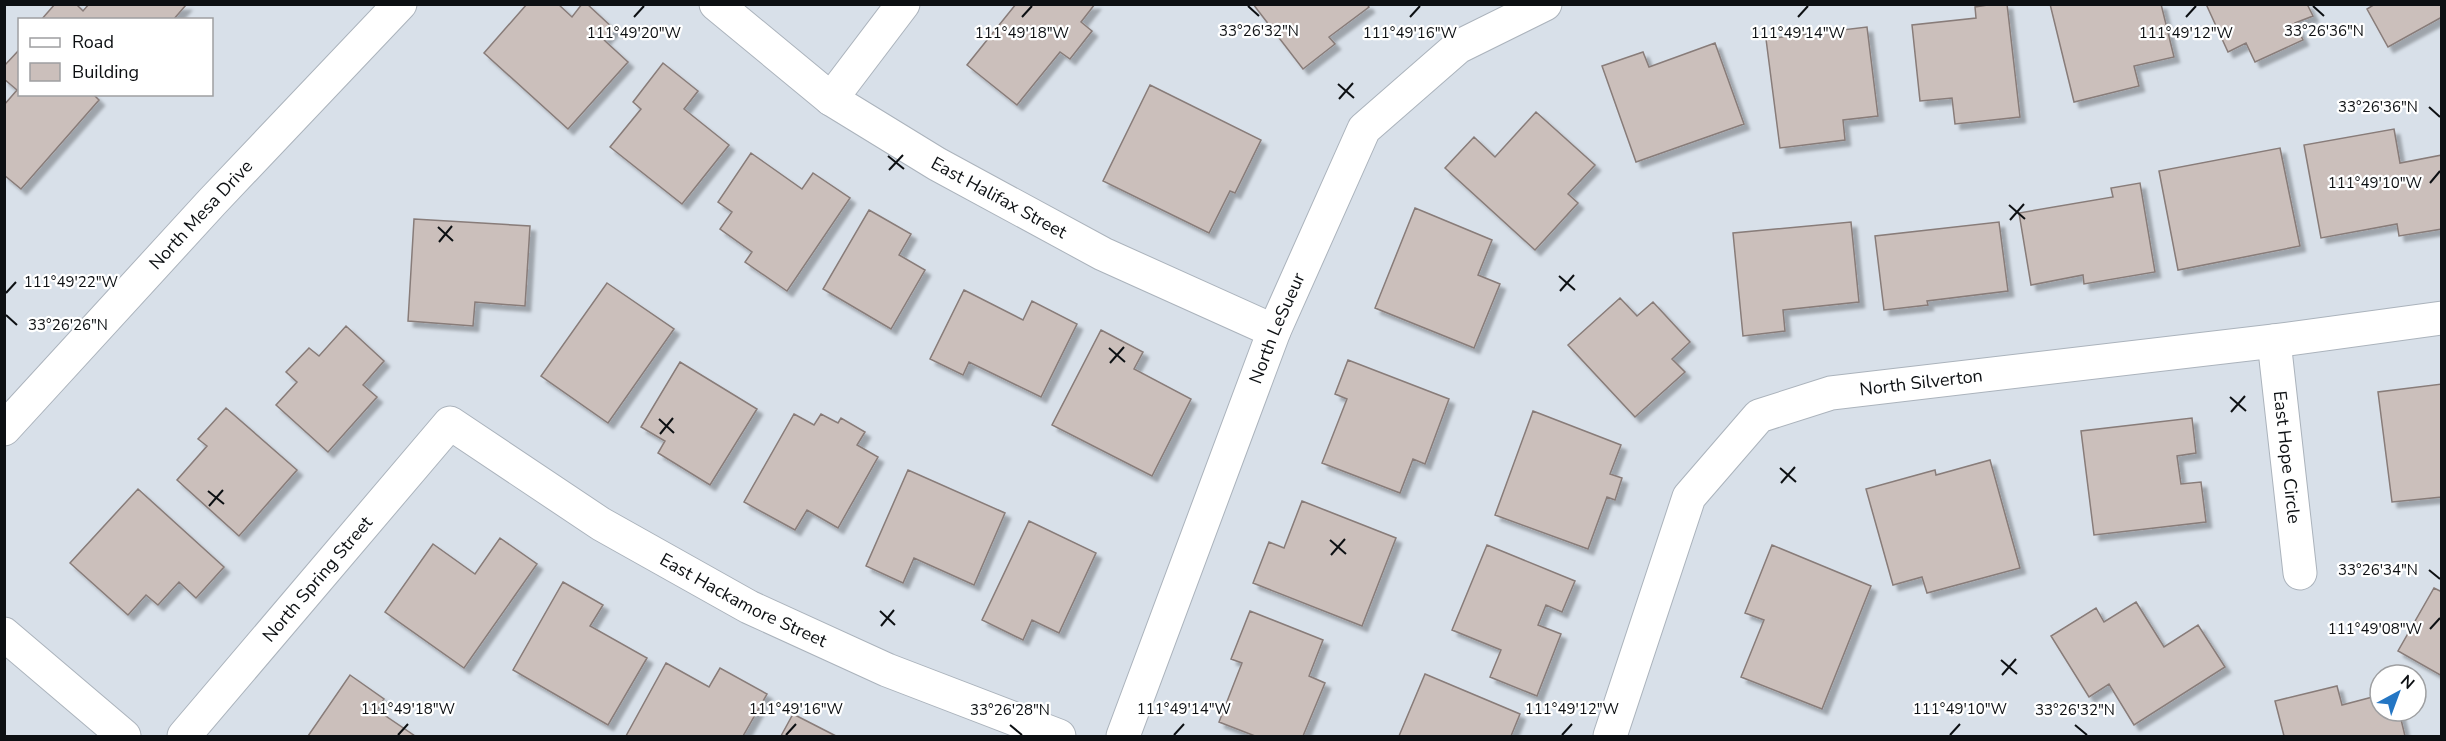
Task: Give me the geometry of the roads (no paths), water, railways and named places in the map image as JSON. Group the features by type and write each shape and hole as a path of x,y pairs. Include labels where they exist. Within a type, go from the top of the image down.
{"street":[{"name":"North Mesa Drive","path":"4,429 212,202 400,4"},
{"name":"East Halifax Street","path":"716,4 831,99 937,164 1103,254 1274,331"},
{"path":"831,99 903,4"},
{"name":"North LeSueur","path":"1123,736 1274,331 1364,129 1458,47 1545,4"},
{"name":"North Silverton","path":"1610,736 1689,497 1759,416 1831,393 2274,341 2442,318"},
{"name":"East Hope Circle","path":"2274,341 2300,573"},
{"name":"North Spring Street","path":"183,736 450,423"},
{"name":"East Hackamore Street","path":"450,423 601,524 749,607 887,670 1059,736"},
{"path":"4,634 124,736"}]}
